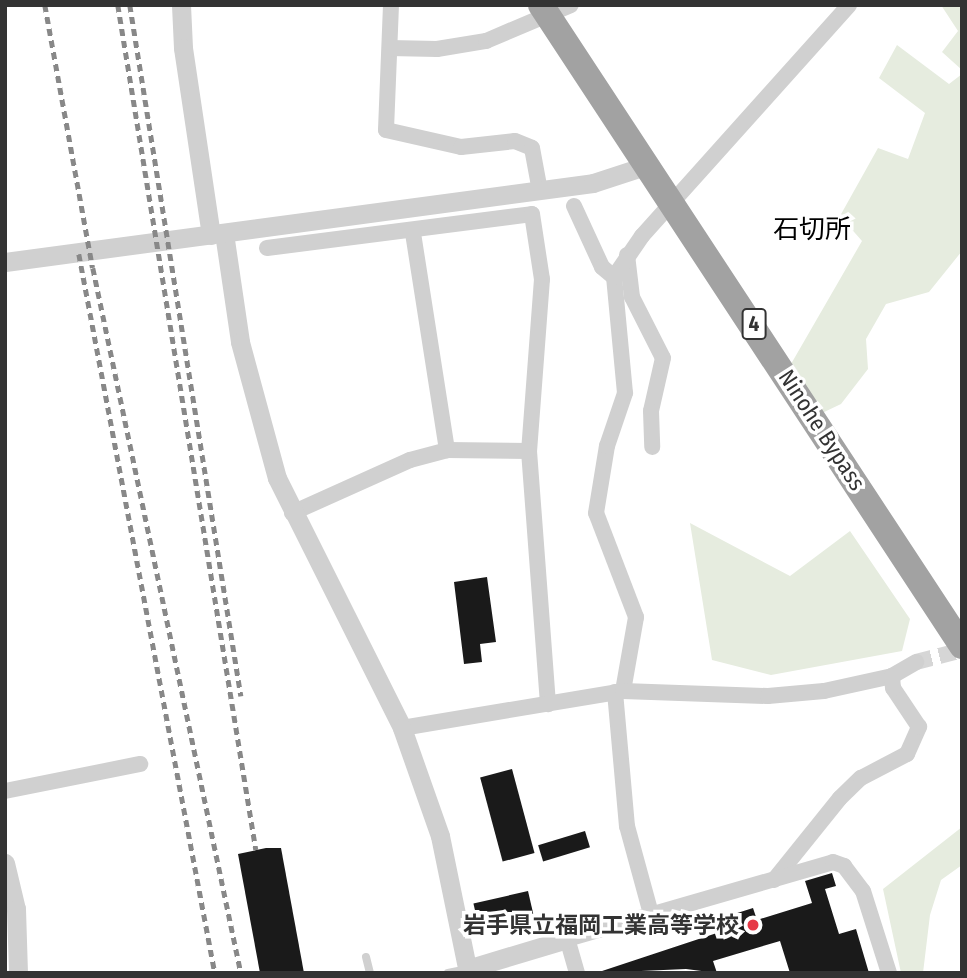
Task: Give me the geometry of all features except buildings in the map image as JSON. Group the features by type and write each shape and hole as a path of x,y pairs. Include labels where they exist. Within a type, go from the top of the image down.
{"highway":[{"name":"Ninohe Bypass","path":"553,9 648,165 962,646"}],"street":[{"path":"181,5 183,48 217,234 257,416 292,513 402,728 440,836 461,972 832,862 844,866 863,891 889,973"},
{"path":"391,5 386,130 461,148 515,141 532,148 540,191"},
{"path":"651,914 627,826 619,691 636,617 596,513 607,446 625,393 614,277 642,236 849,5"},
{"path":"390,48 437,49 486,41 553,9"},
{"path":"5,262 540,191 612,179 648,165"},
{"path":"574,206 602,267 614,277"},
{"path":"267,248 414,233 532,214 542,279 529,451 548,704"},
{"path":"414,233 447,450"},
{"path":"627,255 632,297 663,358 651,411 652,447"},
{"path":"292,513 410,460 447,450 529,451"},
{"path":"402,728 619,691 768,696 824,691 892,676 916,662"},
{"path":"774,880 840,798 861,778 907,754 919,727 894,688 892,676"},
{"path":"5,790 140,764"},
{"path":"5,863 16,909 18,973"},
{"path":"568,939 577,973"}],"lane":[{"path":"366,957 370,973"}],"shaded area":[{"path":"941,5 962,5 962,70 942,52 958,31"},
{"path":"897,45 949,84 962,74 962,251 929,292 886,304 866,339 868,369 841,404 820,414 791,364 862,241 840,216 878,148 908,159 925,113 879,78"},
{"path":"690,523 790,576 850,531 910,619 902,651 771,675 712,660"},
{"path":"962,827 962,865 941,880 930,915 923,973 901,973 883,889"}],"tunnel":[{"path":"916,662 962,650"}],"railway":[{"path":"45,5 93,268 241,973"},
{"path":"118,5 256,850"},
{"path":"130,5 241,696"},
{"path":"79,254 215,973"}],"place":[{"name":"岩手県立福岡工業高等学校","path":"753,925"}],"district":[{"name":"石切所","path":"812,230"}]}
